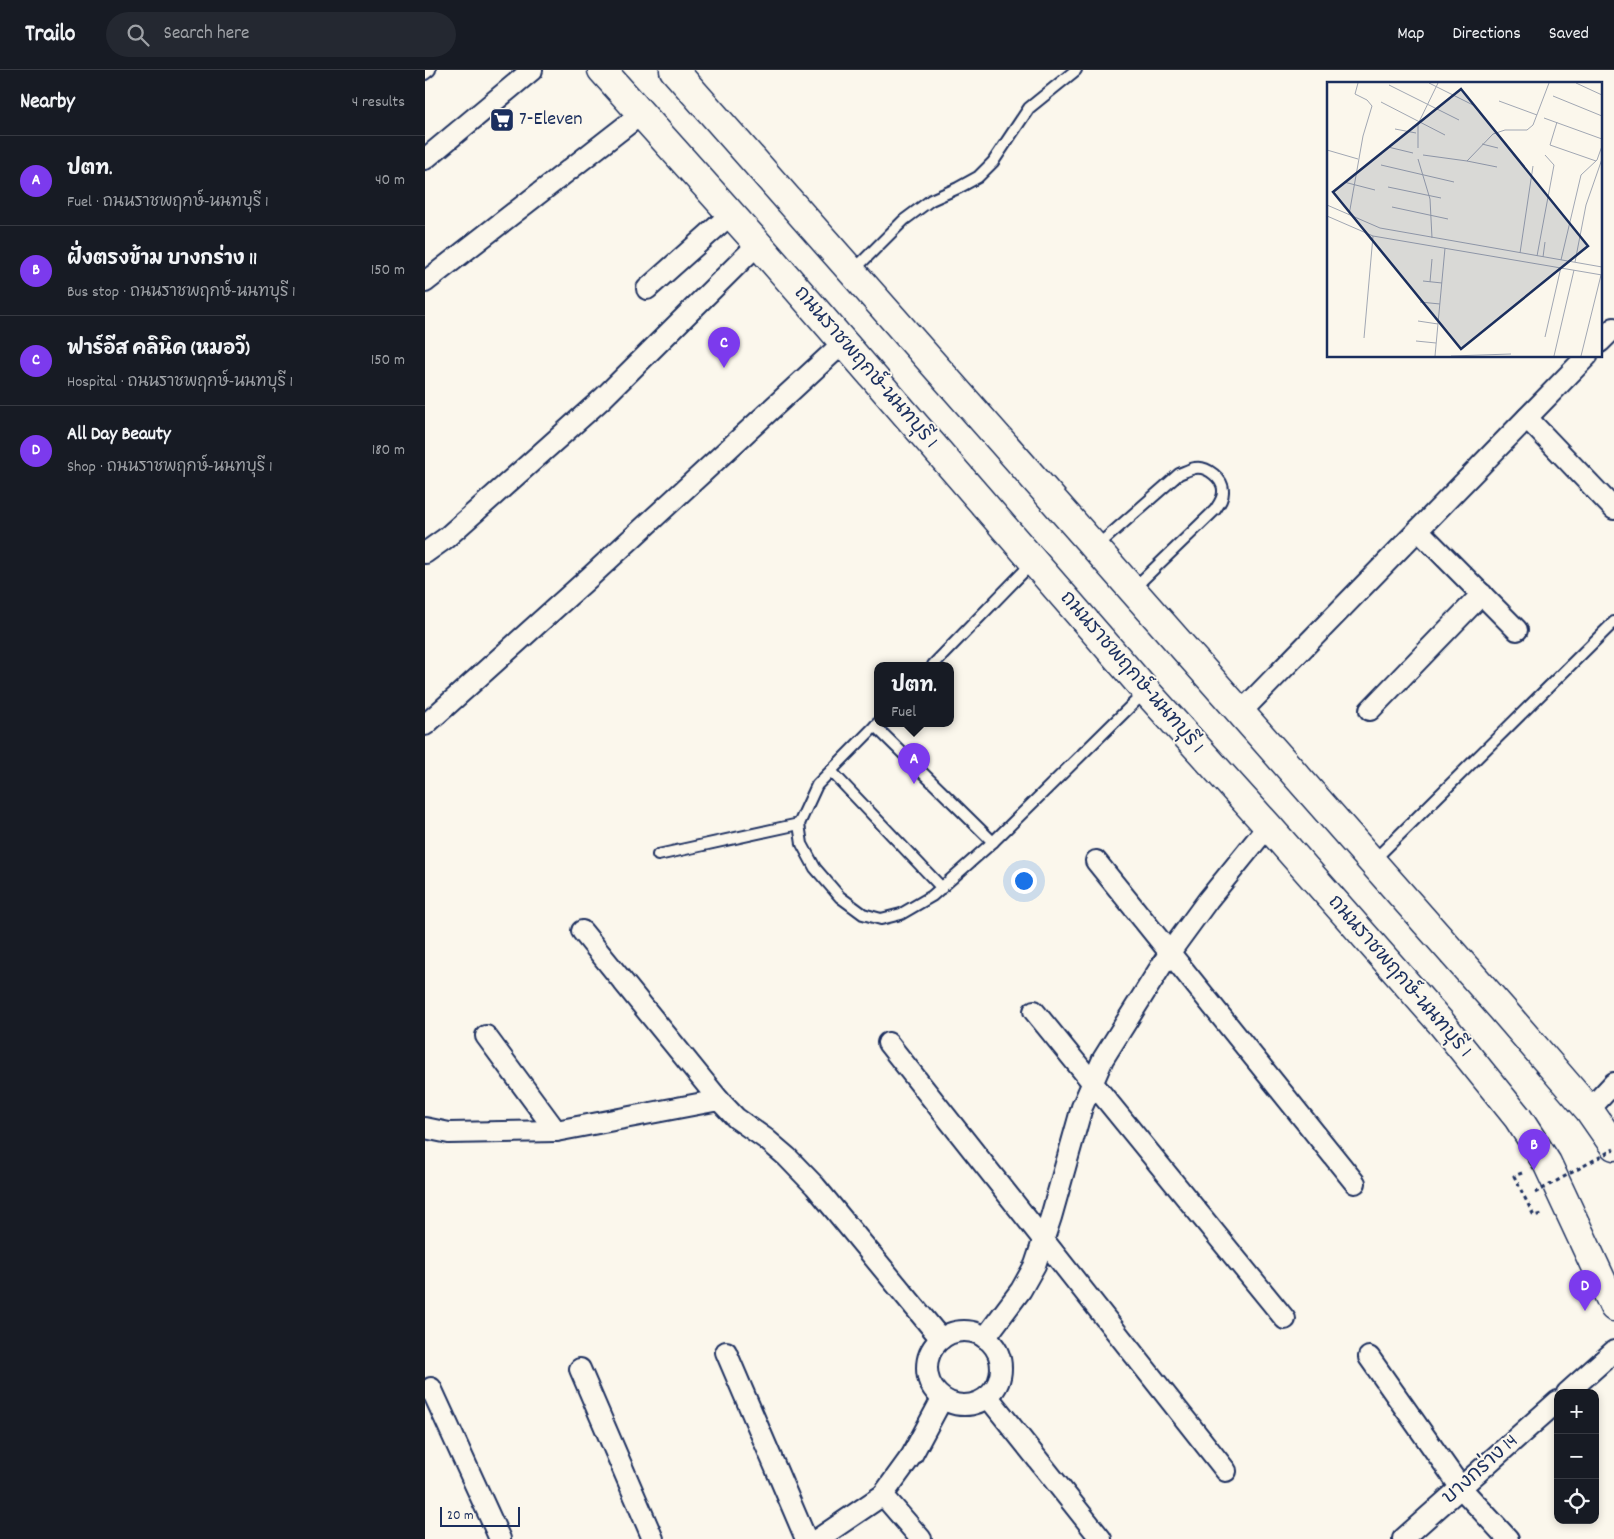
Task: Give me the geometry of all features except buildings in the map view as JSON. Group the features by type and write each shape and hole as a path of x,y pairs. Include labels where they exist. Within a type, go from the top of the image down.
{"main road":[{"name":"ถนนราชพฤกษ์-นนทบุรี 1","path":"602,70 758,244 1146,691 1442,1024 1518,1118 1547,1163 1614,1307"},
{"path":"679,72 852,273 1096,547 1502,1009 1589,1110 1614,1148"}],"street":[{"path":"425,159 532,70"},
{"path":"425,282 641,114"},
{"path":"647,289 731,214"},
{"path":"425,553 446,538 603,398 758,244"},
{"path":"1601,341 1614,328"},
{"path":"425,724 591,576 843,343"},
{"path":"1241,712 1585,358"},
{"path":"1527,418 1614,509"},
{"path":"1418,530 1517,630"},
{"path":"1370,710 1482,594"},
{"path":"985,1338 1021,1290 1035,1265 1081,1107 1103,1059 1170,952 1208,900 1268,826"},
{"path":"1096,860 1355,1183"},
{"path":"581,932 719,1100 737,1118 787,1157 815,1186 941,1338"},
{"path":"1034,1011 1285,1319"},
{"path":"486,1036 556,1131"},
{"path":"888,1043 1225,1471"},
{"path":"1589,1110 1614,1083"},
{"path":"425,1128 449,1133 556,1131 719,1100"},
{"path":"955,1332 971,1332 985,1338 995,1348 1000,1360 1001,1374 996,1387 988,1397 973,1404 957,1405 942,1399 933,1389 927,1376 927,1362 932,1349 941,1338 955,1332"},
{"path":"1571,1389 1614,1351"},
{"path":"727,1352 806,1539"},
{"path":"1369,1357 1461,1488 1508,1539"},
{"path":"580,1369 653,1539"},
{"path":"431,1388 500,1539"},
{"path":"988,1397 1101,1539"},
{"path":"818,1539 883,1495 912,1455 942,1399"},
{"name":"บางกร่าง 14","path":"1403,1539 1554,1406"},
{"path":"883,1495 921,1539"}],"lane":[{"path":"425,74 430,70"},
{"path":"852,273 903,220 931,200 978,177 993,162 1029,108 1075,70"},
{"path":"1096,547 1179,474 1194,468 1202,468 1211,472 1219,479 1224,489 1222,498 1215,510 1133,589"},
{"path":"936,662 1034,562"},
{"path":"1372,862 1614,622"},
{"path":"874,726 817,785 799,824 802,844 815,868 840,897 863,914 881,919 901,914 942,888 993,842 1146,691"},
{"path":"879,727 993,842"},
{"path":"831,771 942,888"},
{"path":"658,855 799,824"}],"path":[{"path":"1531,1186 1535,1193 1614,1148"},
{"path":"1528,1179 1524,1172 1514,1176 1534,1216"}],"place":[{"name":"7-Eleven","path":"502,120"},
{"name":"ฟาร์อีส คลินิค (หมอวี)","path":"724,368"},
{"name":"ปตท.","path":"914,784"},
{"name":"ฝั่งตรงข้าม บางกร่าง 11","path":"1534,1170"},
{"name":"All Day Beauty","path":"1585,1311"}]}
